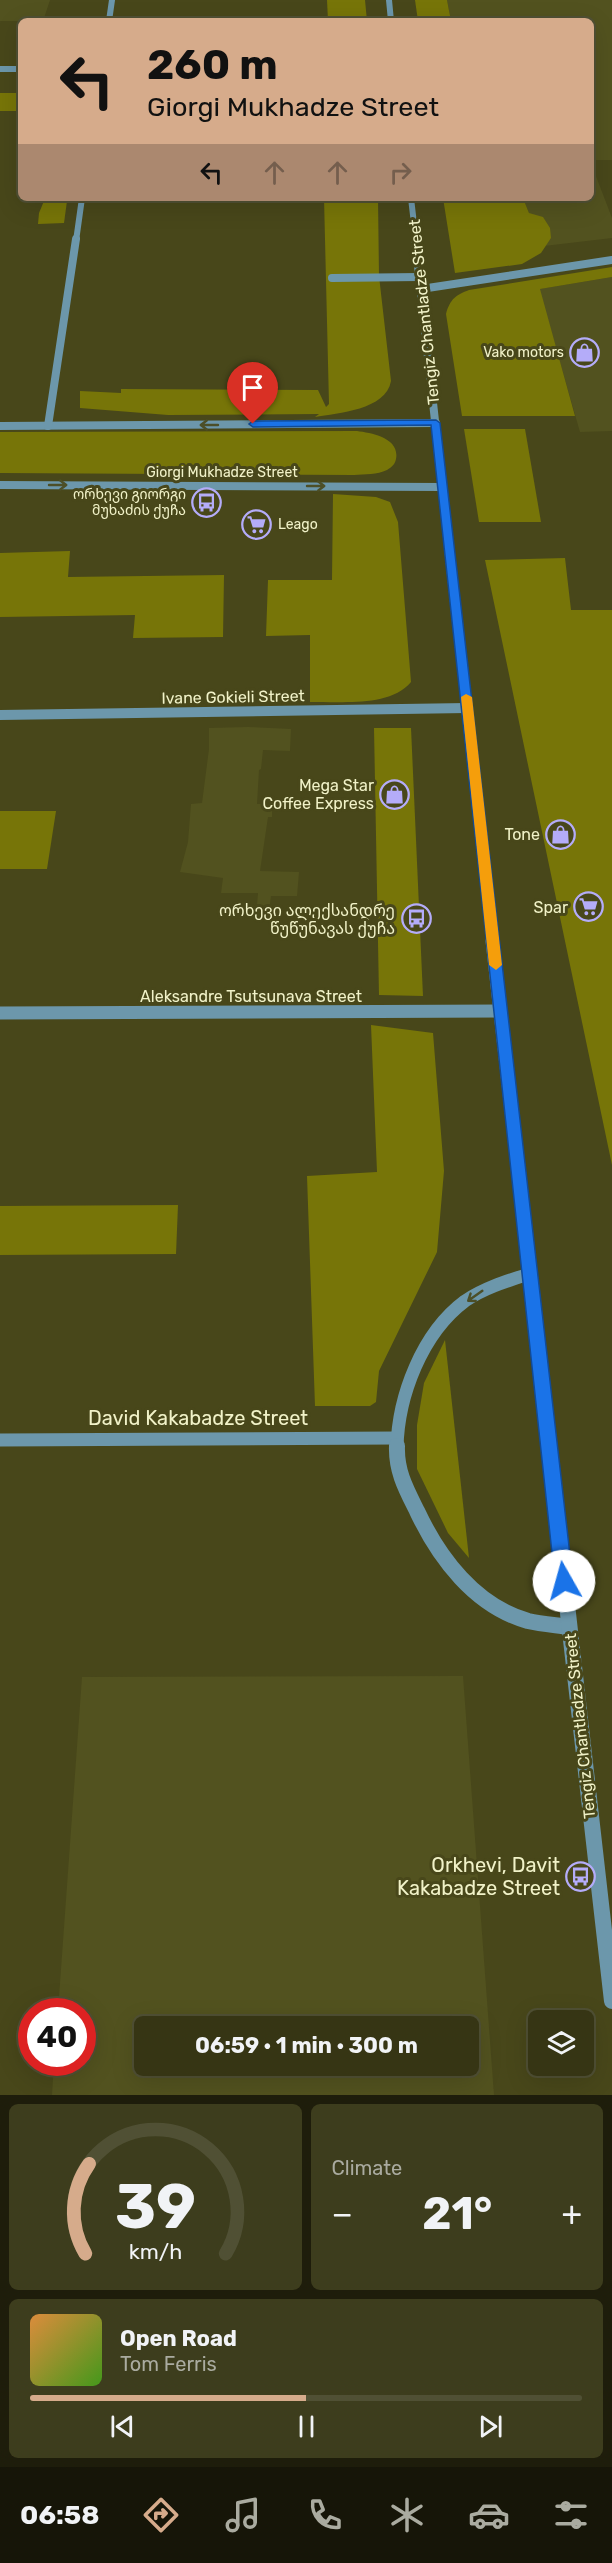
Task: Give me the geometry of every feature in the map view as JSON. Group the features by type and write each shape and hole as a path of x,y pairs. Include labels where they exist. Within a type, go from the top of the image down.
{"street":[{"path":"109,18 112,0"},
{"path":"389,0 391,18"},
{"path":"0,69 18,69"},
{"path":"48,426 82,201"},
{"name":"Tengiz Chantladze Street","path":"411,201 569,1627 607,1923 612,2001"},
{"path":"421,289 612,260"},
{"path":"332,278 419,278"},
{"path":"0,426 436,423"},
{"name":"Giorgi Mukhadze Street","path":"0,485 443,487"},
{"name":"Ivane Gokieli Street","path":"0,715 467,708"},
{"name":"Aleksandre Tsutsunava Street","path":"0,1013 501,1011"},
{"path":"529,1274 484,1289 455,1309 435,1334 418,1362 405,1396 396,1438 400,1476 421,1522 445,1562 472,1591 518,1618 569,1627"},
{"name":"David Kakabadze Street","path":"0,1440 396,1438"}],"shaded area":[{"path":"0,0 50,0 44,18 0,21"},
{"path":"327,0 365,0 367,18 328,18"},
{"path":"415,0 447,0 450,18 418,18"},
{"path":"447,0 612,0 612,160 594,160 594,18 450,18"},
{"path":"0,93 18,93 18,111 0,111"},
{"path":"594,171 612,218 612,238 544,246 551,238 529,213 524,201 594,201"},
{"path":"44,201 67,201 64,223 38,224 39,213"},
{"path":"324,201 378,201 379,276 391,381 387,391 371,404 315,417 319,414 168,415 80,408 80,391 121,393 121,389 318,390 326,407 329,404"},
{"path":"443,201 524,201 529,213 543,217 550,228 551,238 541,253 522,264 455,273"},
{"path":"612,267 612,277 540,289 575,416 462,416 446,314 454,298 469,290"},
{"name":"Vako motors","path":"612,277 612,431 580,432 539,289"},
{"path":"464,429 525,429 541,522 479,522"},
{"path":"357,431 377,435 394,446 396,461 392,467 379,473 354,475 0,473 0,432"},
{"path":"333,494 376,497 390,502 398,522 411,682 390,696 364,701 310,702 310,635 266,636 268,580 332,580"},
{"path":"70,551 68,577 224,575 223,637 133,638 135,615 0,617 0,553"},
{"path":"565,558 571,610 612,610 612,1165 485,560"},
{"path":"209,728 291,729 290,751 263,750 259,770 257,804 272,804 272,817 268,817 260,871 299,872 297,896 271,896 268,919 256,918 258,893 221,893 223,878 180,872 188,842 191,804 202,803 209,749"},
{"path":"374,728 411,728 423,996 379,995"},
{"path":"0,811 56,811 47,869 0,869"},
{"path":"371,1025 433,1033 444,1171 437,1252 379,1371 376,1402 370,1406 315,1406 307,1176 377,1172"},
{"path":"178,1205 176,1254 0,1255 0,1206"},
{"path":"445,1340 469,1558 448,1533 417,1469 417,1425 424,1383"},
{"path":"463,1676 494,2095 52,2095 53,2076 96,2076 96,1998 59,1998 82,1677"}],"slow traffic":[{"path":"466,697 496,965"}],"place":[{"name":"Vako motors","path":"585,352"},
{"name":"ორხევი გიორგი მუხაძის ქუჩა","path":"207,502"},
{"name":"Leago","path":"257,524"},
{"name":"Mega Star Coffee Express","path":"395,794"},
{"name":"Tone","path":"561,834"},
{"name":"Spar","path":"589,907"},
{"name":"ორხევი ალექსანდრე წუწუნავას ქუჩა","path":"416,919"},
{"name":"Orkhevi, Davit Kakabadze Street","path":"581,1877"}],"route":[{"path":"253,424 436,423 564,1581"}]}
